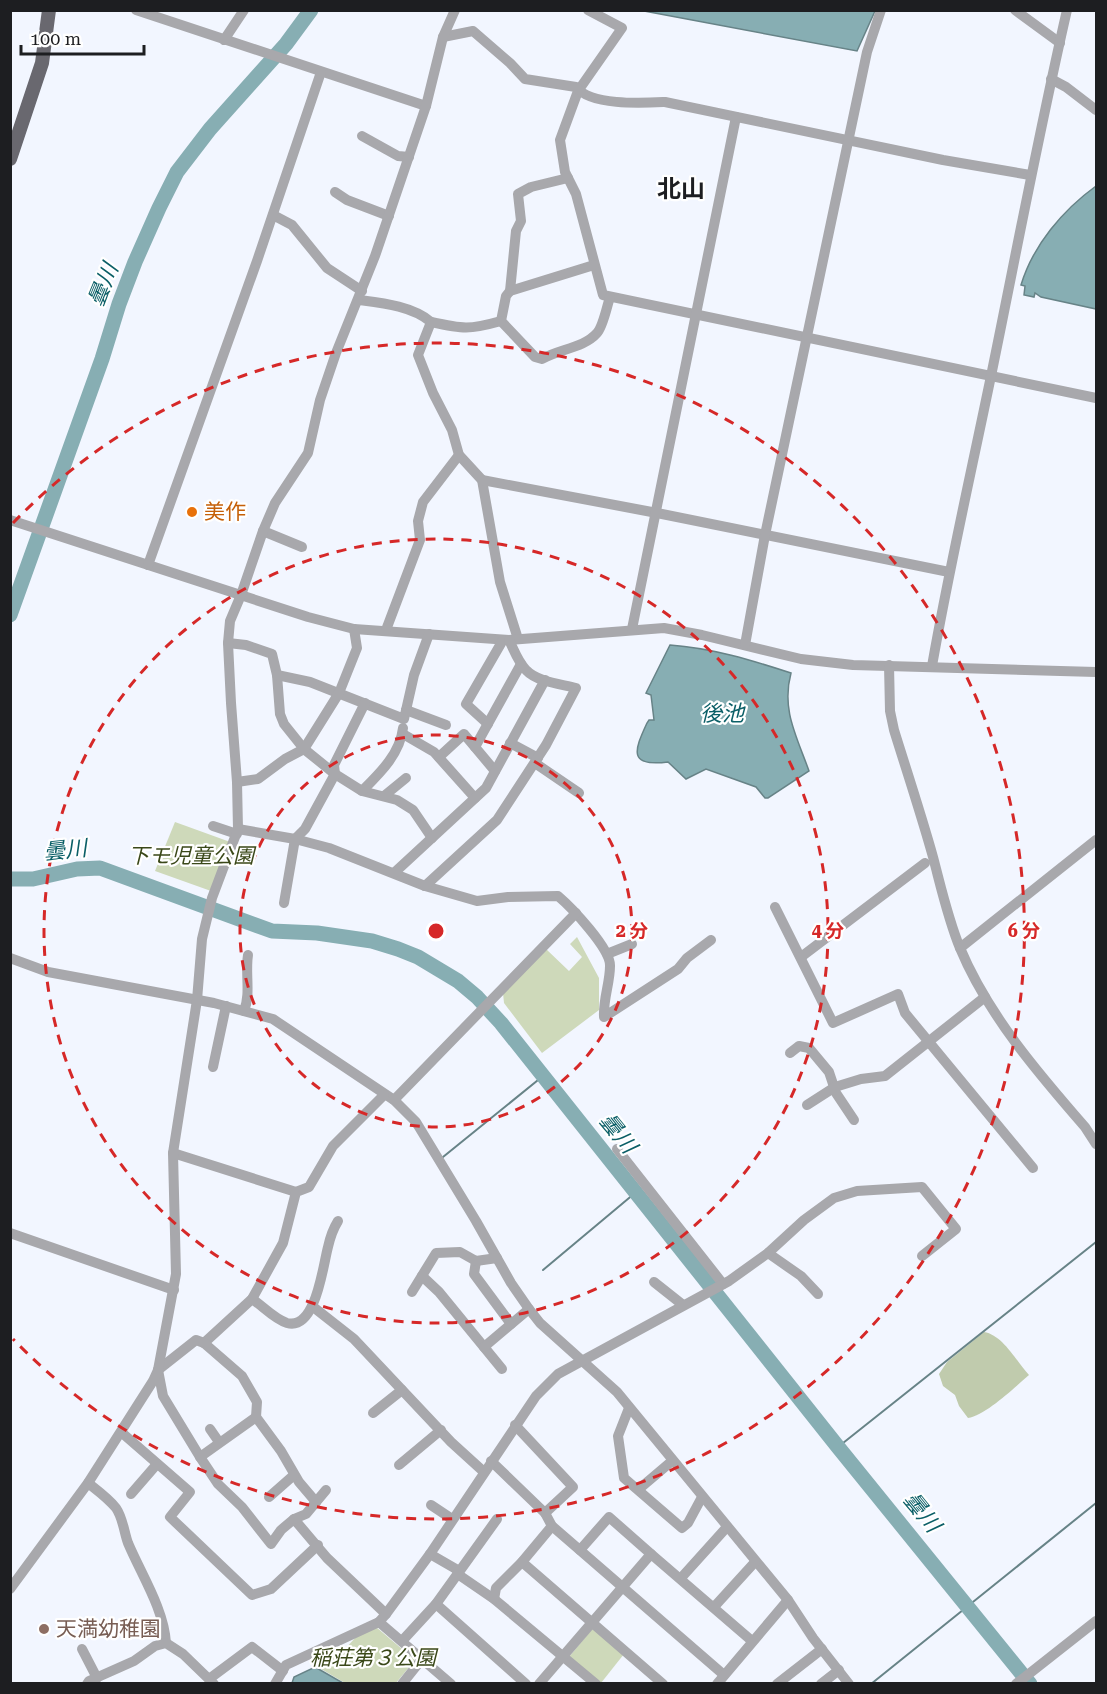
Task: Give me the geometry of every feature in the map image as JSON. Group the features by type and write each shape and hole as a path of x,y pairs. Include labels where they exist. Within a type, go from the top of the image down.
{"main road":[{"path":"10,159 42,63 49,10"}],"street":[{"path":"136,10 321,72 427,101"},
{"path":"225,40 244,10"},
{"path":"10,1589 88,1483 153,1382 158,1370 176,1274 172,1153 197,1000 202,939 207,912 238,831 228,643 230,621 275,503 308,453 320,400 389,216 427,101 443,37 455,10"},
{"path":"588,10 622,28 578,91 560,140 565,172 576,194 603,295 1096,398"},
{"path":"745,645 765,535 867,52 881,10"},
{"path":"1015,10 1059,43"},
{"path":"932,666 1030,175 1067,10"},
{"path":"443,37 473,31 525,79 576,87 578,91 601,100 623,103 665,102 1030,175"},
{"path":"148,565 321,72"},
{"path":"1051,79 1066,87 1096,110"},
{"path":"632,629 736,117"},
{"path":"362,136 398,156 409,157"},
{"path":"501,321 503,305 510,291 516,231 521,221 518,194 531,187 568,178"},
{"path":"335,192 347,200 389,216"},
{"path":"273,214 291,225 327,268 360,295 424,316 431,322 461,329 501,321"},
{"path":"510,291 594,265"},
{"path":"501,321 535,357 542,359 553,352 579,345 598,333 610,297"},
{"path":"425,886 497,820 537,760 576,688 528,673 521,664 510,640 482,480 459,455 452,430 433,393 418,355 431,322"},
{"path":"386,630 420,540 418,521 423,502 459,455"},
{"path":"482,480 949,572"},
{"path":"14,521 308,617 354,629 510,640 664,628 810,660 853,665 1096,672"},
{"path":"263,531 302,547"},
{"path":"237,782 258,779 285,759 304,749 339,693 357,648 354,629"},
{"path":"362,790 388,765 403,734 405,714 419,659 429,634"},
{"path":"488,724 466,704 510,640"},
{"path":"228,643 246,645 272,654 277,675 280,714 284,724 304,749 335,774 362,790 397,800 413,810 432,838"},
{"path":"475,747 521,664"},
{"path":"889,665 890,711 894,730 960,948 985,997 1004,1027 1085,1127 1096,1144"},
{"path":"277,675 310,682 365,703 446,725"},
{"path":"394,873 486,788 545,680"},
{"path":"284,903 296,839 305,829 335,774 334,765 365,703"},
{"path":"403,734 434,752 475,798"},
{"path":"439,757 464,734 495,771"},
{"path":"510,743 537,760 579,793"},
{"path":"384,796 406,778"},
{"path":"213,826 296,839 329,848 425,886 477,901 508,897 558,896 576,913 607,954 611,964 604,1017 678,969 687,958 711,940"},
{"path":"960,948 1096,840"},
{"path":"801,957 925,863"},
{"path":"775,907 833,1023 898,994 905,1014 1033,1168"},
{"path":"172,1153 296,1192 309,1187 333,1146 389,1098 480,1011 576,913"},
{"path":"607,954 632,944"},
{"path":"244,1011 248,994 246,977 248,955"},
{"path":"10,958 48,972 226,1006 273,1020 389,1098 416,1122 497,1258 540,1323 617,1392 788,1600 849,1683"},
{"path":"807,1105 835,1087 861,1079 885,1076 985,997"},
{"path":"213,1067 226,1006"},
{"path":"790,1053 799,1046 809,1048 829,1072 836,1093 855,1120"},
{"path":"617,1149 722,1284"},
{"path":"275,1683 290,1662 382,1618 430,1554 515,1425 546,1384 581,1360 722,1284 768,1253 804,1220 834,1198 857,1191 922,1187 956,1229 922,1256"},
{"path":"204,1343 252,1299 283,1243 296,1192"},
{"path":"252,1299 288,1323 298,1323 304,1320 312,1306 322,1278 331,1235 338,1221"},
{"path":"10,1233 174,1290"},
{"path":"412,1292 436,1253 460,1252 476,1261 497,1258"},
{"path":"768,1253 801,1276 818,1294"},
{"path":"476,1261 474,1274 511,1324"},
{"path":"422,1276 439,1292 502,1369"},
{"path":"654,1282 683,1305"},
{"path":"312,1306 354,1338 484,1472"},
{"path":"484,1347 529,1309"},
{"path":"158,1370 196,1340 204,1343 242,1376 257,1402 256,1417 316,1503"},
{"path":"158,1370 163,1396 200,1457 218,1484 242,1507 271,1544 281,1530 294,1519 306,1514 326,1490"},
{"path":"373,1413 402,1390"},
{"path":"629,1408 618,1436 624,1478 682,1528 702,1497"},
{"path":"200,1457 256,1417"},
{"path":"515,1425 573,1487 544,1513"},
{"path":"210,1429 219,1442"},
{"path":"402,1460 441,1430"},
{"path":"121,1432 190,1492 170,1517 252,1595 271,1589 318,1545"},
{"path":"491,1461 544,1513 552,1526 623,1587 720,1679 788,1600"},
{"path":"639,1489 672,1461"},
{"path":"133,1486 157,1464"},
{"path":"269,1497 294,1474"},
{"path":"88,1483 104,1495 117,1510 127,1541 151,1593 165,1633 166,1643"},
{"path":"431,1505 452,1520"},
{"path":"580,1550 609,1517 752,1641"},
{"path":"294,1519 402,1641 451,1683"},
{"path":"402,1641 436,1604 496,1526"},
{"path":"494,1599 496,1588 522,1562 552,1526"},
{"path":"681,1578 727,1527"},
{"path":"430,1554 456,1569 459,1575 494,1599 596,1683"},
{"path":"539,1683 651,1554"},
{"path":"522,1562 663,1683"},
{"path":"714,1607 755,1562"},
{"path":"436,1604 526,1683"},
{"path":"1018,1682 1096,1621"},
{"path":"82,1649 92,1681 134,1661 155,1646 166,1643 183,1654 212,1681 252,1647 283,1671"},
{"path":"777,1683 822,1649"},
{"path":"402,1683 422,1659"},
{"path":"822,1683 838,1670"}],"green space":[{"name":"下モ児童公園","path":"175,822 233,843 211,891 155,871"},
{"path":"577,937 599,978 599,1010 542,1053 504,1003 503,993 546,949 569,971 582,957 570,944"},
{"path":"984,1332 1003,1343 1029,1375 991,1407 968,1418 959,1406 955,1395 943,1386 939,1374 947,1362"},
{"name":"稲荘第３公園","path":"376,1627 415,1660 396,1683 345,1683 316,1666 343,1651 358,1635"},
{"path":"593,1628 624,1654 601,1683 569,1657"}],"water":[{"path":"875,10 857,51 644,11"},
{"path":"1096,186 1096,309 1041,297 1035,293 1034,297 1024,295 1025,286 1021,285 1041,242 1061,217"},
{"name":"後池","path":"670,645 716,652 791,673 788,686 789,711 795,735 809,771 765,798 756,787 706,769 686,779 668,762 655,763 640,759 637,749 639,742 649,720 654,720 651,695 646,693"},
{"path":"315,1667 343,1683 292,1683 294,1677"}],"waterway":[{"name":"曇川","path":"10,615 102,359 119,304 159,208 177,172 210,129 286,44 311,10"},
{"name":"曇川","path":"10,879 33,879 77,869 100,868 272,931 317,933 372,941 398,949 418,957 458,981 477,997 501,1023 838,1447 1030,1684"},
{"path":"443,1157 543,1076"},
{"path":"543,1270 635,1193"},
{"path":"838,1447 1096,1242"},
{"path":"871,1684 1096,1503"}],"place":[{"name":"美作","path":"192,512"},
{"name":"天満幼稚園","path":"44,1629"}],"district":[{"name":"北山","path":"681,189"}]}
